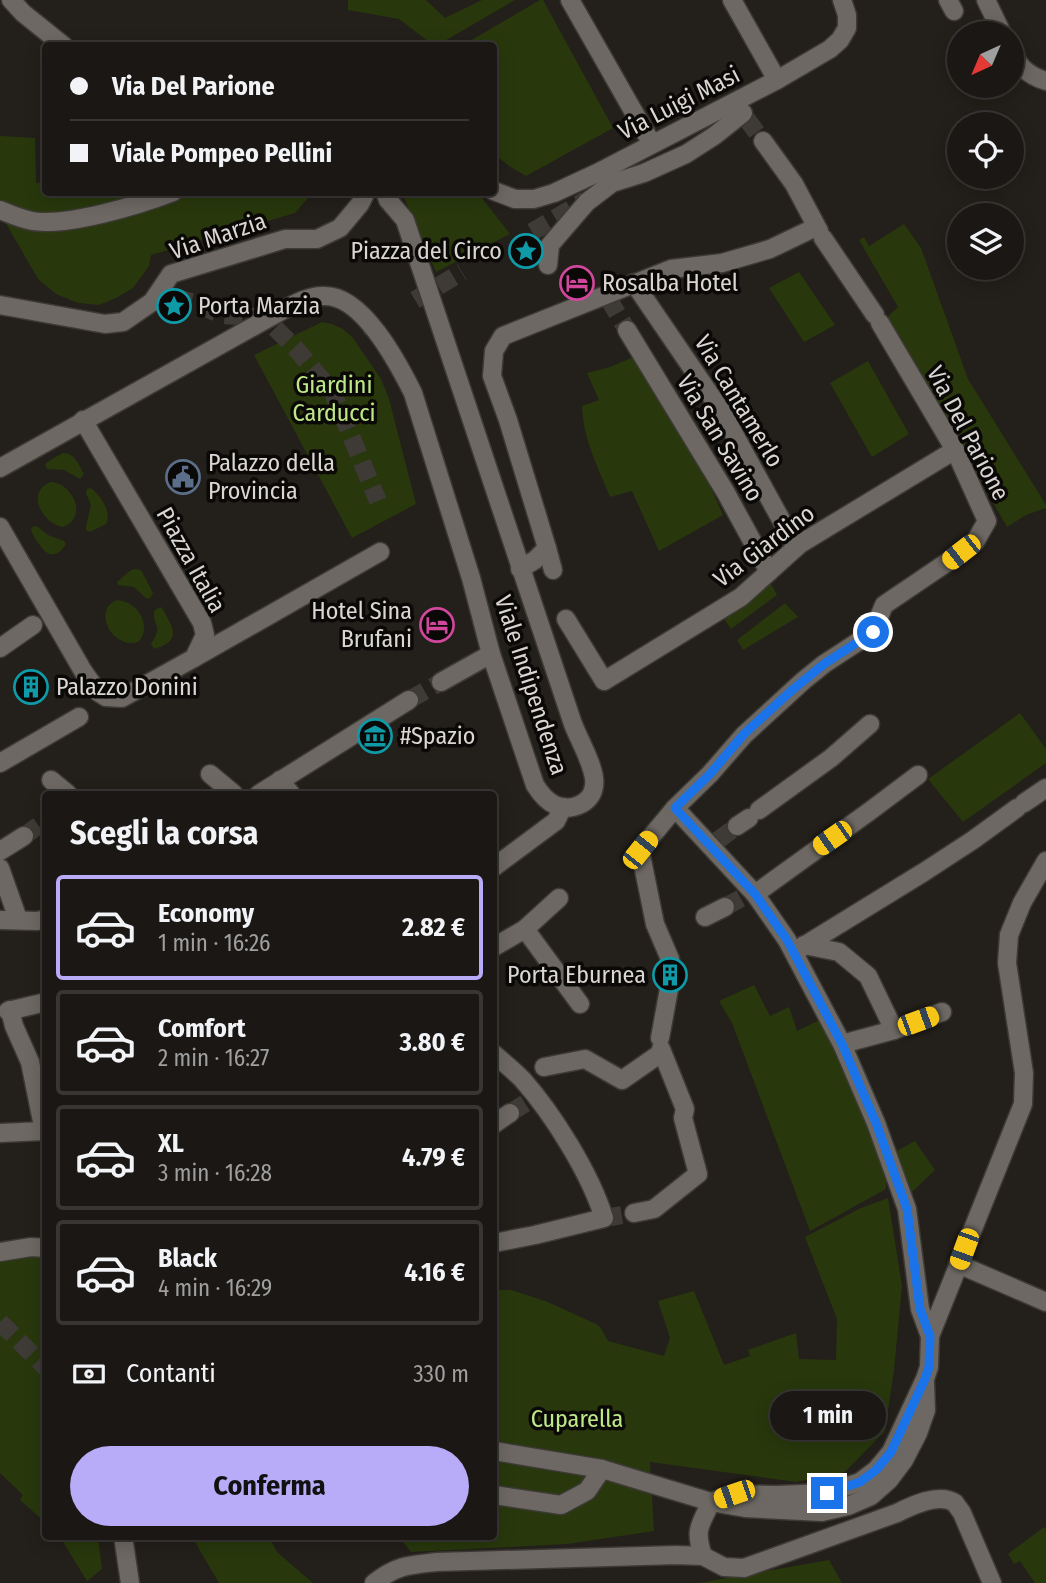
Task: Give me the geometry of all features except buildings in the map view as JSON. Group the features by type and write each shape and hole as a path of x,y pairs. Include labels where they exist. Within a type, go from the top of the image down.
{"street":[{"path":"12,0 59,42"},
{"path":"570,0 652,144"},
{"path":"732,0 776,80"},
{"name":"Via Luigi Masi","path":"497,192 515,199 534,199 554,193 652,144 741,111 776,80 830,49 840,40 847,28 847,15 842,0"},
{"path":"986,0 996,21"},
{"path":"1024,69 1030,75 1046,81"},
{"path":"548,265 550,245 587,202 612,183 644,173 686,154 714,136 741,111"},
{"name":"Via Del Parione","path":"675,808 710,774 744,734 824,664 873,632 884,606 975,541 987,521 955,450 877,319 820,232 794,184 763,141"},
{"path":"0,210 32,221 63,221 155,196"},
{"name":"Via Marzia","path":"0,305 105,324 122,322 152,302 171,274 285,239 317,239 340,228 364,196"},
{"name":"Viale Indipendenza","path":"83,420 311,297 327,295 344,301 378,331 414,393 471,578 491,654 535,785 547,800 555,805 563,807 582,804 590,798 595,784 593,771 573,724 520,569 405,220 386,196"},
{"path":"553,570 492,376 494,351 503,336 607,297 671,269 722,263 820,232"},
{"name":"Via Cantamerlo","path":"634,283 722,412 796,547"},
{"name":"Via San Savino","path":"626,330 726,493 769,572"},
{"path":"0,468 83,420"},
{"name":"Piazza Italia","path":"83,420 202,623 205,635 194,658"},
{"name":"Via Giardino","path":"566,619 604,681 741,597 796,547 955,450"},
{"path":"0,527 83,671 106,697 122,698 380,552"},
{"path":"520,569 535,560 547,548"},
{"path":"0,648 33,625"},
{"path":"441,682 491,654"},
{"path":"286,787 409,700"},
{"path":"0,764 79,717"},
{"path":"748,818 831,758 870,724"},
{"path":"210,774 230,791"},
{"path":"751,893 918,775"},
{"path":"51,780 64,791"},
{"path":"799,949 934,866 1046,788"},
{"path":"497,865 556,821 563,807"},
{"path":"634,1213 654,1209 698,1174 683,1118 685,1108 661,1047 671,973 670,960 655,924 640,850 675,808 713,843 799,949 876,1123 907,1209 920,1309 930,1336"},
{"path":"0,851 24,836"},
{"path":"497,1452 602,1469 711,1502 745,1508 822,1512 848,1506 871,1496 889,1480 904,1461 918,1433 926,1410 925,1379 929,1367 930,1336 1023,1104 1024,1073 1007,963 1009,935 1022,902 1046,862"},
{"path":"0,868 9,920 42,920"},
{"path":"497,945 525,929 559,898"},
{"path":"705,917 725,907"},
{"path":"525,929 580,1004"},
{"path":"799,949 839,952 868,976 894,1030"},
{"path":"42,1003 9,1010 30,1062 42,1121"},
{"path":"842,1044 942,1013"},
{"path":"549,1065 585,1059 622,1080 661,1047"},
{"path":"497,1056 522,1077 576,1155 604,1218 497,1242"},
{"path":"497,1122 510,1113"},
{"path":"0,1133 42,1131"},
{"path":"0,1252 42,1248"},
{"path":"958,1264 1046,1302"},
{"path":"497,1495 561,1505 587,1491 602,1469"},
{"path":"374,1583 389,1571 407,1565 437,1562 676,1555 703,1556 724,1567 744,1568 897,1513 920,1502 945,1499 956,1504 962,1513 992,1583"},
{"path":"703,1556 698,1542 698,1530 711,1502"},
{"path":"124,1540 130,1583"}],"green space":[{"path":"348,0 426,0 445,18 482,0 515,0 443,42 429,42 399,19 348,10"},
{"path":"543,0 613,128 526,176 512,168 497,156 497,42 468,42"},
{"path":"0,136 35,138 36,183 42,182 42,196 308,196 295,213 151,255 149,266 133,288 99,305 78,303 56,294 38,279 0,213"},
{"path":"403,196 480,196 510,234 436,272"},
{"path":"904,224 921,248 968,379 1046,505 1046,508 1026,515 1007,527 884,320 898,307 859,240 864,237 869,246"},
{"path":"799,272 835,325 804,342 769,288"},
{"name":"Giardini Carducci","path":"322,322 343,329 353,338 381,379 389,399 416,504 352,538 254,355"},
{"path":"636,356 696,455 723,515 659,551 632,491 610,497 592,453 583,418 582,406 599,400 587,373"},
{"path":"868,361 909,434 872,457 830,383"},
{"path":"63,453 74,457 78,463 84,474 80,479 64,470 47,469 47,462"},
{"path":"51,482 65,488 75,501 75,516 63,527 49,520 39,507 39,492"},
{"path":"91,488 104,504 108,514 106,524 90,532 86,530 91,505 86,493 87,489"},
{"path":"35,526 64,541 66,544 63,549 56,554 49,554 42,549 33,535 31,528"},
{"path":"135,569 141,570 153,593 150,598 147,599 134,587 118,585 117,582"},
{"path":"770,582 777,595 731,629 724,619"},
{"path":"117,600 131,605 141,616 144,629 138,642 121,640 108,628 106,612 109,605"},
{"path":"785,603 798,617 743,650 737,640"},
{"path":"160,607 173,633 169,642 154,649 151,644 157,630 154,611"},
{"path":"1020,713 1046,749 1046,763 963,822 928,779"},
{"path":"754,985 770,1016 789,1007 797,1031 822,1019 872,1130 886,1176 886,1189 810,1231 732,1023 719,1001"},
{"path":"915,1141 935,1170 912,1192 907,1188 893,1153"},
{"name":"Cuparella","path":"888,1198 902,1286 885,1431 845,1472 796,1482 650,1462 654,1531 567,1544 411,1552 402,1540 497,1540 497,1290 511,1290 548,1302 596,1324 608,1341 664,1356 670,1338 658,1301 694,1291 724,1365 750,1356 748,1350 796,1333 799,1359 836,1360 837,1319 805,1237 861,1208"},
{"path":"42,1256 42,1519 20,1500 23,1495 0,1473 0,1260"},
{"path":"1044,1527 1046,1583 1035,1583 1020,1561 1014,1564 1008,1554"},
{"path":"62,1540 98,1540 102,1569 87,1581"},
{"path":"194,1540 271,1540 277,1552 313,1583 219,1583"},
{"path":"829,1560 842,1583 699,1583"}],"tunnel":[{"path":"746,118 763,141"},
{"path":"532,232 586,200"},
{"path":"415,300 462,272"},
{"path":"174,297 221,315 256,317 272,325 333,393 378,501"},
{"path":"608,298 627,330"},
{"path":"361,327 380,318"},
{"path":"409,700 441,682"},
{"path":"24,836 42,823"},
{"path":"717,841 737,826"},
{"path":"725,907 747,895"},
{"path":"510,1113 532,1099"},
{"path":"604,1218 634,1213"},
{"path":"0,1322 42,1364"}],"place":[{"name":"Piazza del Circo","path":"526,251"},
{"name":"Rosalba Hotel","path":"577,283"},
{"name":"Porta Marzia","path":"174,306"},
{"name":"Palazzo della Provincia","path":"183,477"},
{"name":"Hotel Sina Brufani","path":"437,625"},
{"name":"Palazzo Donini","path":"31,687"},
{"name":"#Spazio","path":"375,736"},
{"name":"Porta Eburnea","path":"670,975"}],"route":[{"path":"827,1493 860,1482 876,1470 891,1452 929,1367 930,1336 920,1309 907,1209 876,1123 842,1044 787,940 755,894 675,808 710,774 744,734 791,691 824,664 873,632"}]}
